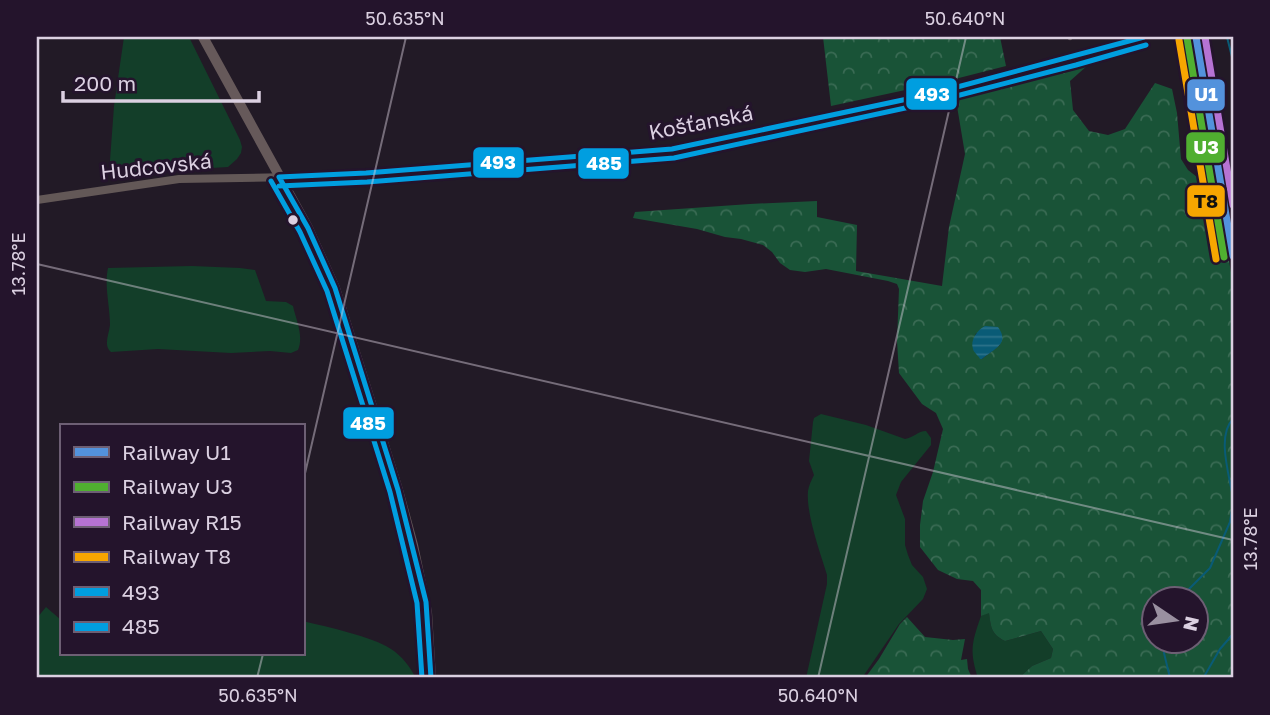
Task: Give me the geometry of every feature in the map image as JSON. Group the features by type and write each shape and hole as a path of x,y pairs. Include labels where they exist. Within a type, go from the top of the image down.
{"main road":[{"path":"203,37 315,242 335,288 405,514 426,602 432,678"}],"street":[{"name":"Košťanská","path":"279,177 659,150 957,87 1144,37"},
{"name":"Hudcovská","path":"37,200 194,177 279,177"}],"green space":[{"path":"124,37 189,37 240,140 241,153 228,167 110,176 114,106"},
{"path":"823,37 1000,37 1006,66 831,106"},
{"path":"1088,65 1070,81 1073,110 1089,131 1108,135 1125,129 1155,83 1172,89 1181,159 1220,209 1233,284 1233,678 1019,678 1032,666 1051,658 1053,649 1041,631 1005,641 997,636 989,613 981,616 981,590 973,581 957,579 938,570 920,547 923,501 943,429 936,413 922,404 899,373 897,284 826,269 805,272 790,270 763,245 697,229 633,218 635,212 817,201 817,217 857,225 856,271 942,286 949,227 965,154 957,106 945,99","holes":["976,333 1000,345 982,359 974,346"]},
{"path":"192,266 255,270 266,301 286,302 293,306 300,334 298,350 291,353 158,349 111,352 107,343 110,325 108,268"},
{"path":"821,414 866,425 905,439 926,431 931,438 931,445 901,482 896,495 905,519 905,545 908,555 912,565 923,577 927,589 923,599 899,624 862,678 806,678 827,584 808,500 808,489 814,475 809,461 813,422 814,418"},
{"path":"46,607 60,619 60,656 304,656 304,621 382,644 402,658 416,678 40,678 37,675 37,618"},
{"path":"989,612 993,630 1005,641 1041,631 1053,649 1051,658 1032,666 1019,678 978,678 973,661 974,640 981,616"},
{"path":"907,617 925,637 965,639 961,660 967,659 972,678 865,678"}],"water":[{"path":"985,326 998,327 1002,342 980,359 972,342"}],"waterway":[{"path":"1227,37 1233,61"},
{"path":"1233,419 1225,436 1227,468 1233,498"},
{"path":"1192,586 1210,568 1230,522 1233,503"},
{"path":"1205,678 1220,649 1233,634"},
{"path":"1165,656 1170,678"}],"rail line":[{"name":"U1","path":"1196,37 1233,256"},
{"name":"R15","path":"1205,37 1233,205"},
{"name":"U3","path":"1187,38 1224,257"},
{"name":"T8","path":"1179,40 1216,259"}],"transit line":[{"name":"493","path":"279,177 366,173 672,149 931,94 1144,37"},
{"name":"485","path":"279,186 367,182 674,158 933,102 1146,45"},
{"name":"493","path":"279,177 308,228 335,288 398,490 426,602 431,678"},
{"name":"485","path":"271,181 300,232 327,291 390,492 417,603 422,678"}]}
